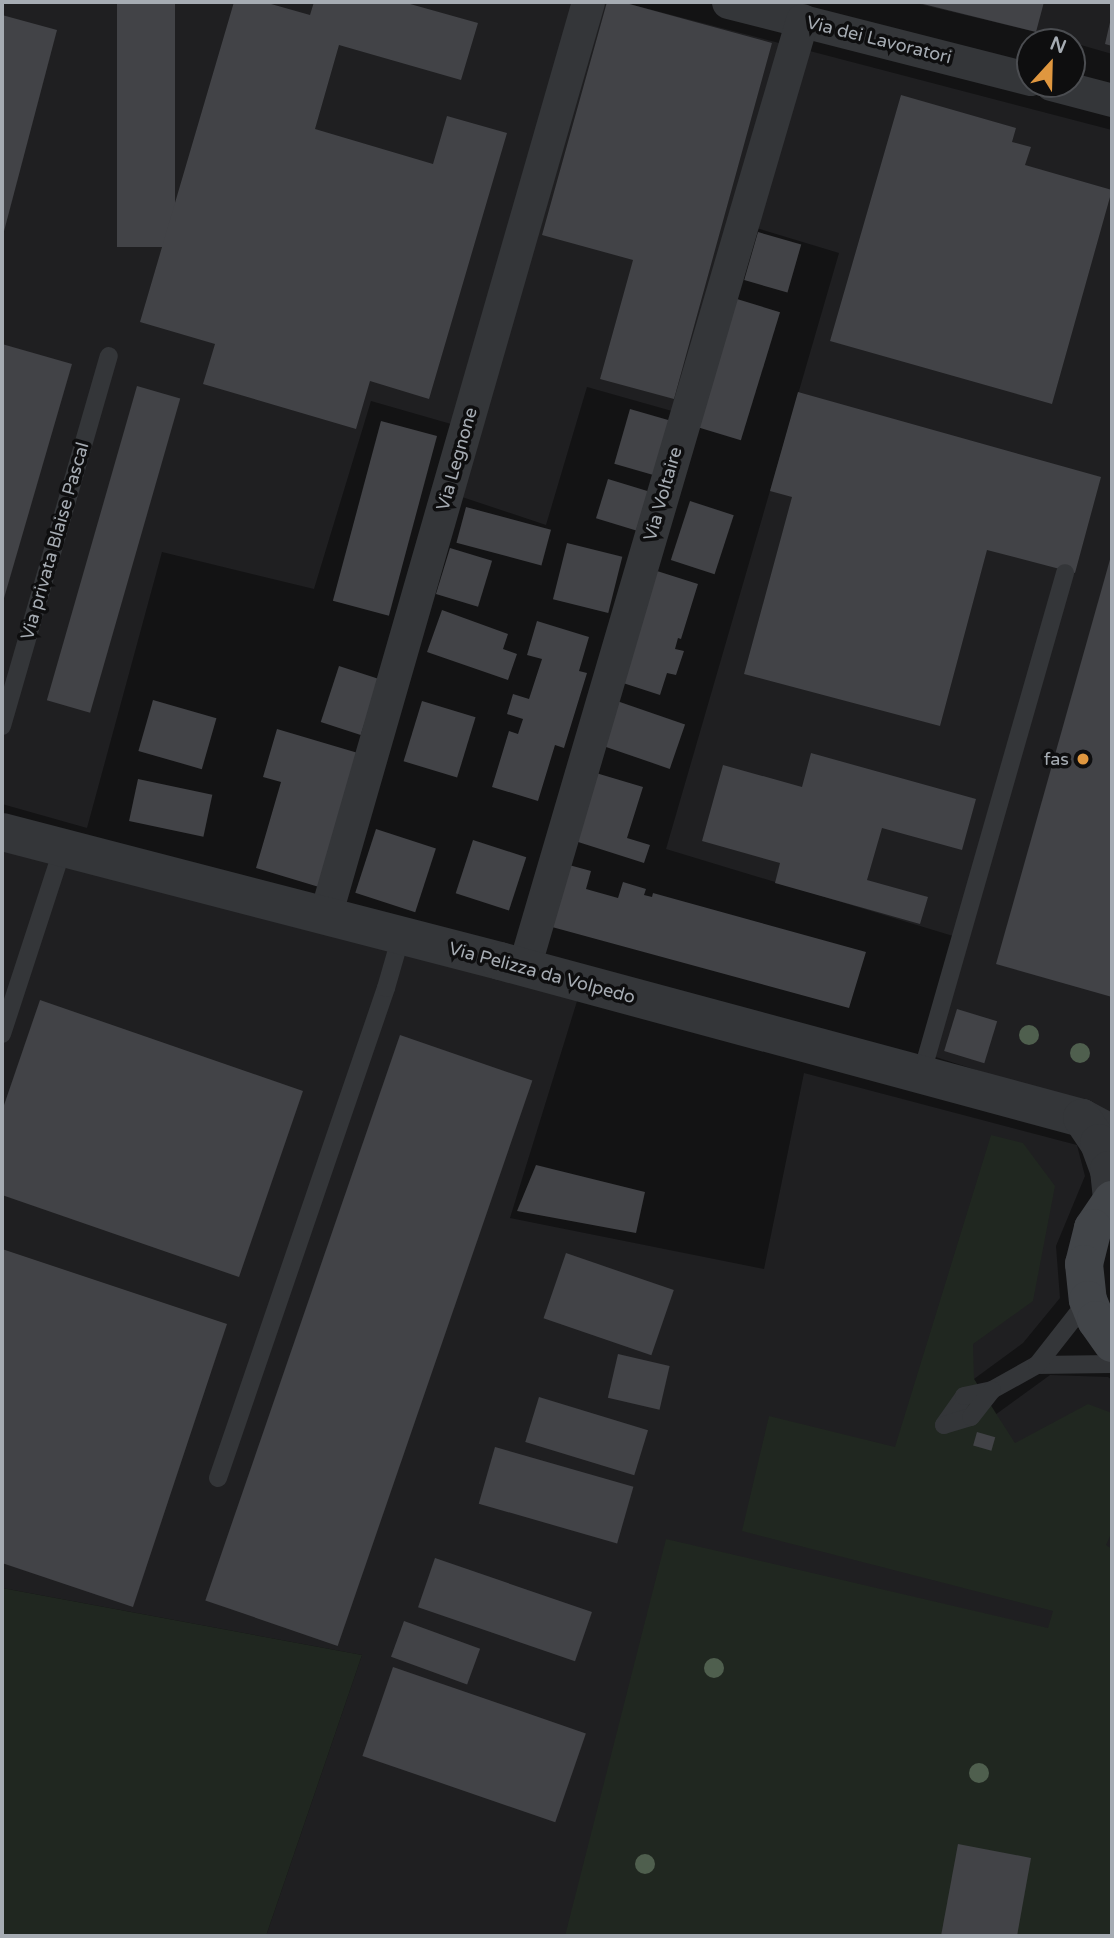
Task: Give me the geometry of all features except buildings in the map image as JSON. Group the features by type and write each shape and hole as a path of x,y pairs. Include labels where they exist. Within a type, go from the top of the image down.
{"main road":[{"path":"1112,1199 1093,1228 1084,1264 1088,1300 1096,1320 1112,1343"}],"street":[{"name":"Via Legnone","path":"325,916 588,2"},
{"name":"Via dei Lavoratori","path":"728,2 1016,75"},
{"name":"Via Voltaire","path":"524,967 802,20"},
{"path":"1086,93 1112,100"},
{"name":"Via Pelizza da Volpedo","path":"2,832 524,967 1097,1126 1099,1143 1109,1170 1112,1199"}],"lane":[{"name":"Via privata Blaise Pascal","path":"2,726 109,356"},
{"path":"921,1076 1065,573"},
{"path":"2,1034 63,847"},
{"path":"218,1478 386,988 401,936"},
{"path":"992,1390 1037,1365 1088,1300"},
{"path":"1037,1365 1112,1364"}],"shaded area":[{"path":"2,2 622,2 1112,130 1112,1113 923,1053 953,936 666,849 839,253 750,226 679,413 587,387 546,525 441,490 458,426 371,401 314,589 162,552 87,828 2,804"},
{"path":"911,2 1112,2 1112,54 1086,46 1086,28 1019,28"},
{"path":"2,842 578,998 510,1218 764,1269 804,1073 1077,1145 1085,1176 1056,1246 1060,1298 1023,1343 974,1379 995,1415 1050,1375 1108,1377 1112,1380 1112,1936 266,1936 362,1655 2,1588"},
{"path":"991,1135 1023,1143 1055,1186 1033,1301 973,1344 974,1379 1015,1443 1088,1404 1112,1413 1112,1532 1106,1545 1112,1549 1112,1936 565,1936 666,1539 1048,1628 1053,1611 742,1531 769,1416 895,1447"},
{"path":"2,1588 362,1655 266,1936 2,1936"}],"place":[{"name":"fas","path":"1083,759"}]}
